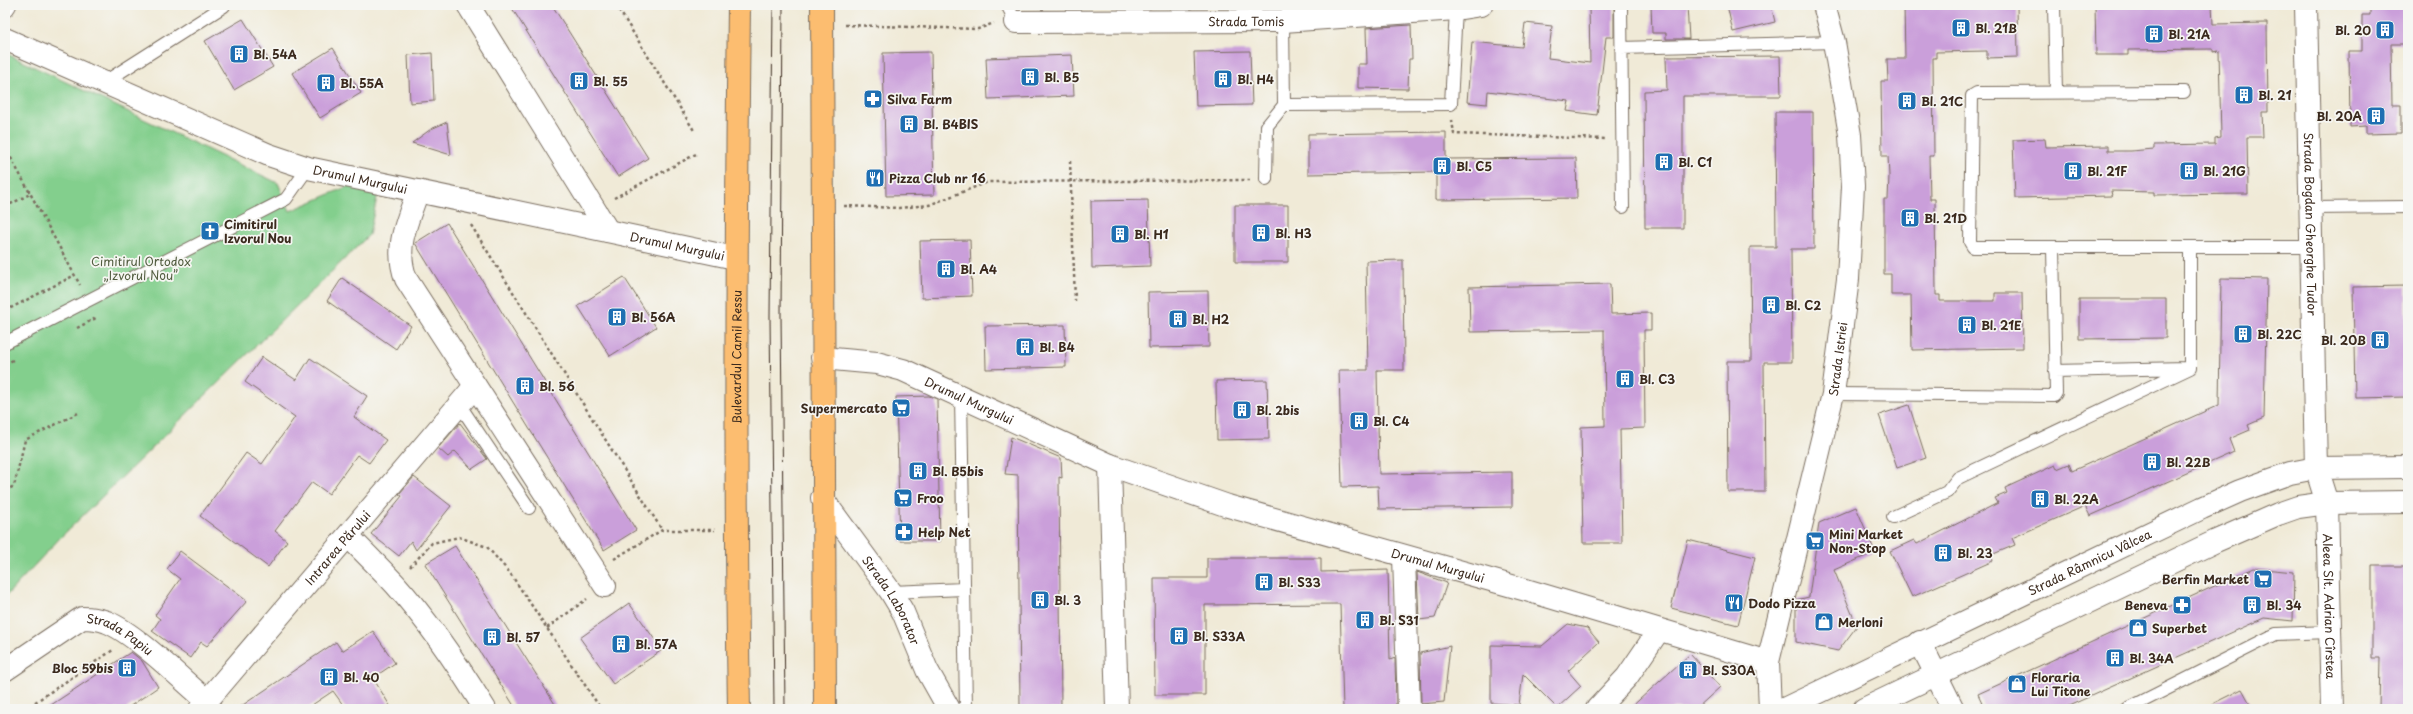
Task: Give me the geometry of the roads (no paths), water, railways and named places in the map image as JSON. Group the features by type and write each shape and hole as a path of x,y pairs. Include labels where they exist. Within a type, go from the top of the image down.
{"main road":[{"name":"Bulevardul Camil Ressu","path":"739,5 736,258 736,530 739,709"},
{"path":"822,15 822,498 825,709"}],"street":[{"path":"468,5 608,231"},
{"name":"Strada Tomis","path":"1009,13 1130,13 1283,22 1456,9 1481,5"},
{"name":"Strada Istriei","path":"1770,709 1768,662 1833,394 1848,278 1853,186 1850,135 1834,42 1824,5"},
{"name":"Strada Bogdan Gheorghe Tudor","path":"2306,5 2310,247 2316,468 2327,503"},
{"name":"Drumul Murgului","path":"5,39 269,155 308,168 736,258"},
{"path":"418,191 400,250 401,266 406,279 600,578"},
{"name":"Drumul Murgului","path":"822,358 858,360 893,366 1110,465 1228,506 1768,662"},
{"name":"Intrarea Părului","path":"204,705 475,386"},
{"path":"1110,465 1116,709"},
{"name":"Strada Râmnicu Vâlcea","path":"1784,709 1920,642 2240,490 2277,477 2316,468 2408,466"},
{"name":"Strada Laborator","path":"822,498 891,592 903,612 927,670 950,709"},
{"path":"1864,709 1936,673 2253,524 2298,508 2327,503 2408,502"},
{"name":"Aleea Slt. Adrian Cîrstea","path":"2327,503 2332,709"},
{"path":"348,536 395,584 451,654 486,709"},
{"path":"1404,557 1409,709"},
{"name":"Strada Papiu","path":"5,670 82,618 107,622 132,638 204,705"},
{"path":"1597,709 1627,677 1659,630"},
{"path":"1920,642 1953,709"}],"lane":[{"path":"1621,5 1623,207"},
{"path":"2054,5 2056,92"},
{"path":"103,83 224,6"},
{"path":"1284,105 1451,104 1456,9"},
{"path":"1266,179 1267,126 1284,105 1283,22"},
{"path":"1621,48 1834,42"},
{"path":"2184,92 1977,93 1972,96 1970,242 1973,247 2310,247"},
{"path":"5,343 286,199 308,168"},
{"path":"2310,208 2408,207"},
{"path":"1833,394 2051,396 2056,393 2053,248"},
{"path":"2190,248 2190,368"},
{"path":"2056,371 2190,368"},
{"path":"1893,518 1946,492 1958,478 2190,368"},
{"path":"961,396 966,709"},
{"path":"459,404 529,508"},
{"path":"891,592 964,589"},
{"path":"2127,709 2276,634 2330,632"}],"tram line":[{"path":"773,5 770,316 774,709"},
{"path":"783,5 781,315 785,709"}],"place":[{"name":"Bl. 21B","path":"1961,28"},
{"name":"Bl. 20","path":"2385,30"},
{"name":"Bl. 21A","path":"2154,34"},
{"name":"Bl. 54A","path":"239,54"},
{"name":"Bl. B5","path":"1030,77"},
{"name":"Bl. H4","path":"1223,79"},
{"name":"Bl. 55","path":"579,81"},
{"name":"Bl. 55A","path":"326,83"},
{"name":"Bl. 21","path":"2244,95"},
{"name":"Silva Farm","path":"873,99"},
{"name":"Bl. 21C","path":"1907,101"},
{"name":"Bl. 20A","path":"2376,116"},
{"name":"Bl. B4BIS","path":"909,124"},
{"name":"Bl. C1","path":"1664,162"},
{"name":"Bl. C5","path":"1442,166"},
{"name":"Bl. 21F","path":"2073,171"},
{"name":"Bl. 21G","path":"2189,171"},
{"name":"Pizza Club nr 16","path":"875,178"},
{"name":"Bl. 21D","path":"1910,218"},
{"name":"Cimitirul Izvorul Nou","path":"210,231"},
{"name":"Bl. H3","path":"1261,233"},
{"name":"Bl. H1","path":"1120,234"},
{"name":"Bl. A4","path":"946,269"},
{"name":"Bl. C2","path":"1771,305"},
{"name":"Bl. 56A","path":"617,317"},
{"name":"Bl. H2","path":"1178,319"},
{"name":"Bl. 21E","path":"1967,325"},
{"name":"Bl. 22C","path":"2243,334"},
{"name":"Bl. 20B","path":"2380,340"},
{"name":"Bl. B4","path":"1025,347"},
{"name":"Bl. C3","path":"1625,379"},
{"name":"Bl. 56","path":"525,386"},
{"name":"Supermercato","path":"901,408"},
{"name":"Bl. 2bis","path":"1242,410"},
{"name":"Bl. C4","path":"1359,421"},
{"name":"Bl. 22B","path":"2152,462"},
{"name":"Bl. B5bis","path":"918,471"},
{"name":"Froo","path":"903,498"},
{"name":"Bl. 22A","path":"2040,499"},
{"name":"Help Net","path":"904,532"},
{"name":"Mini Market Non-Stop","path":"1815,541"},
{"name":"Bl. 23","path":"1943,553"},
{"name":"Berfin Market","path":"2263,579"},
{"name":"Bl. S33","path":"1264,582"},
{"name":"Bl. 3","path":"1040,600"},
{"name":"Dodo Pizza","path":"1734,603"},
{"name":"Beneva","path":"2182,605"},
{"name":"Bl. 34","path":"2252,605"},
{"name":"Bl. S31","path":"1365,620"},
{"name":"Merloni","path":"1824,622"},
{"name":"Superbet","path":"2138,628"},
{"name":"Bl. S33A","path":"1179,636"},
{"name":"Bl. 57","path":"492,637"},
{"name":"Bl. 57A","path":"621,644"},
{"name":"Bl. 34A","path":"2115,658"},
{"name":"Bloc 59bis","path":"127,668"},
{"name":"Bl. S30A","path":"1688,670"},
{"name":"Bl. 40","path":"329,677"},
{"name":"Floraria Lui Titone","path":"2017,684"}],"park label":[{"name":"Cimitirul Ortodox „Izvorul Nou”","path":"141,268"}]}
